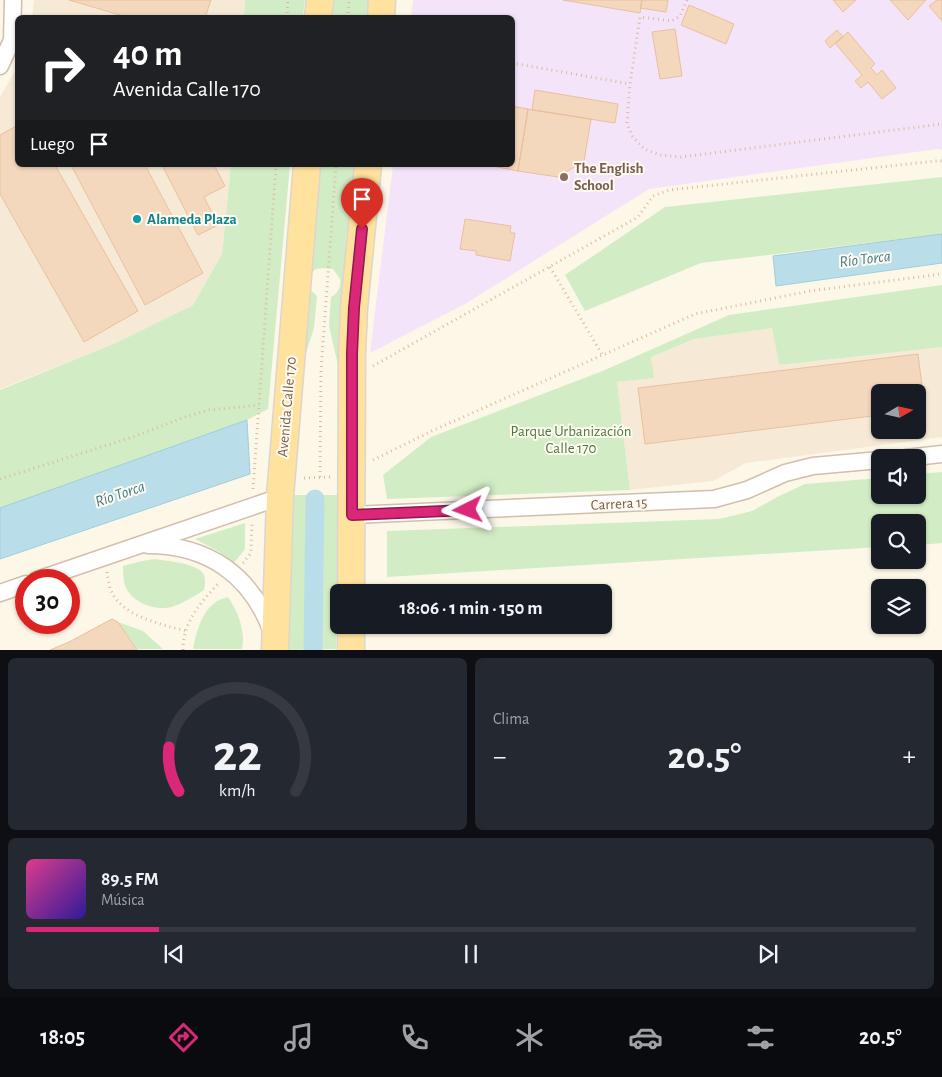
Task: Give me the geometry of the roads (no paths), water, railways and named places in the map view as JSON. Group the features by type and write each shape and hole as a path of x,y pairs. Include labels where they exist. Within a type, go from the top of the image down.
{"main road":[{"path":"318,15 320,0"},
{"path":"381,15 382,0"},
{"name":"Avenida Calle 170","path":"275,644 280,497 306,167"},
{"path":"351,584 352,353 354,308 368,167"},
{"path":"351,634 351,650"}],"street":[{"path":"0,66 12,40 13,0"},
{"path":"926,456 942,454"},
{"name":"Carrera 15","path":"352,515 714,499 747,490 784,472 814,466 871,461"},
{"path":"68,569 280,497"},
{"path":"131,547 146,545 178,547 208,557 221,564 247,587 259,602 275,644"},
{"path":"0,593 15,588"}],"water":[{"name":"Río Torca","path":"942,234 942,263 776,286 773,256"},
{"name":"Río Torca","path":"247,420 250,474 0,559 0,508"}],"waterway":[{"path":"313,650 315,499"}],"place":[{"name":"The English School","path":"564,177"},
{"name":"Alameda Plaza","path":"137,219"}],"park label":[{"name":"Parque Urbanización Calle 170","path":"571,440"}]}
